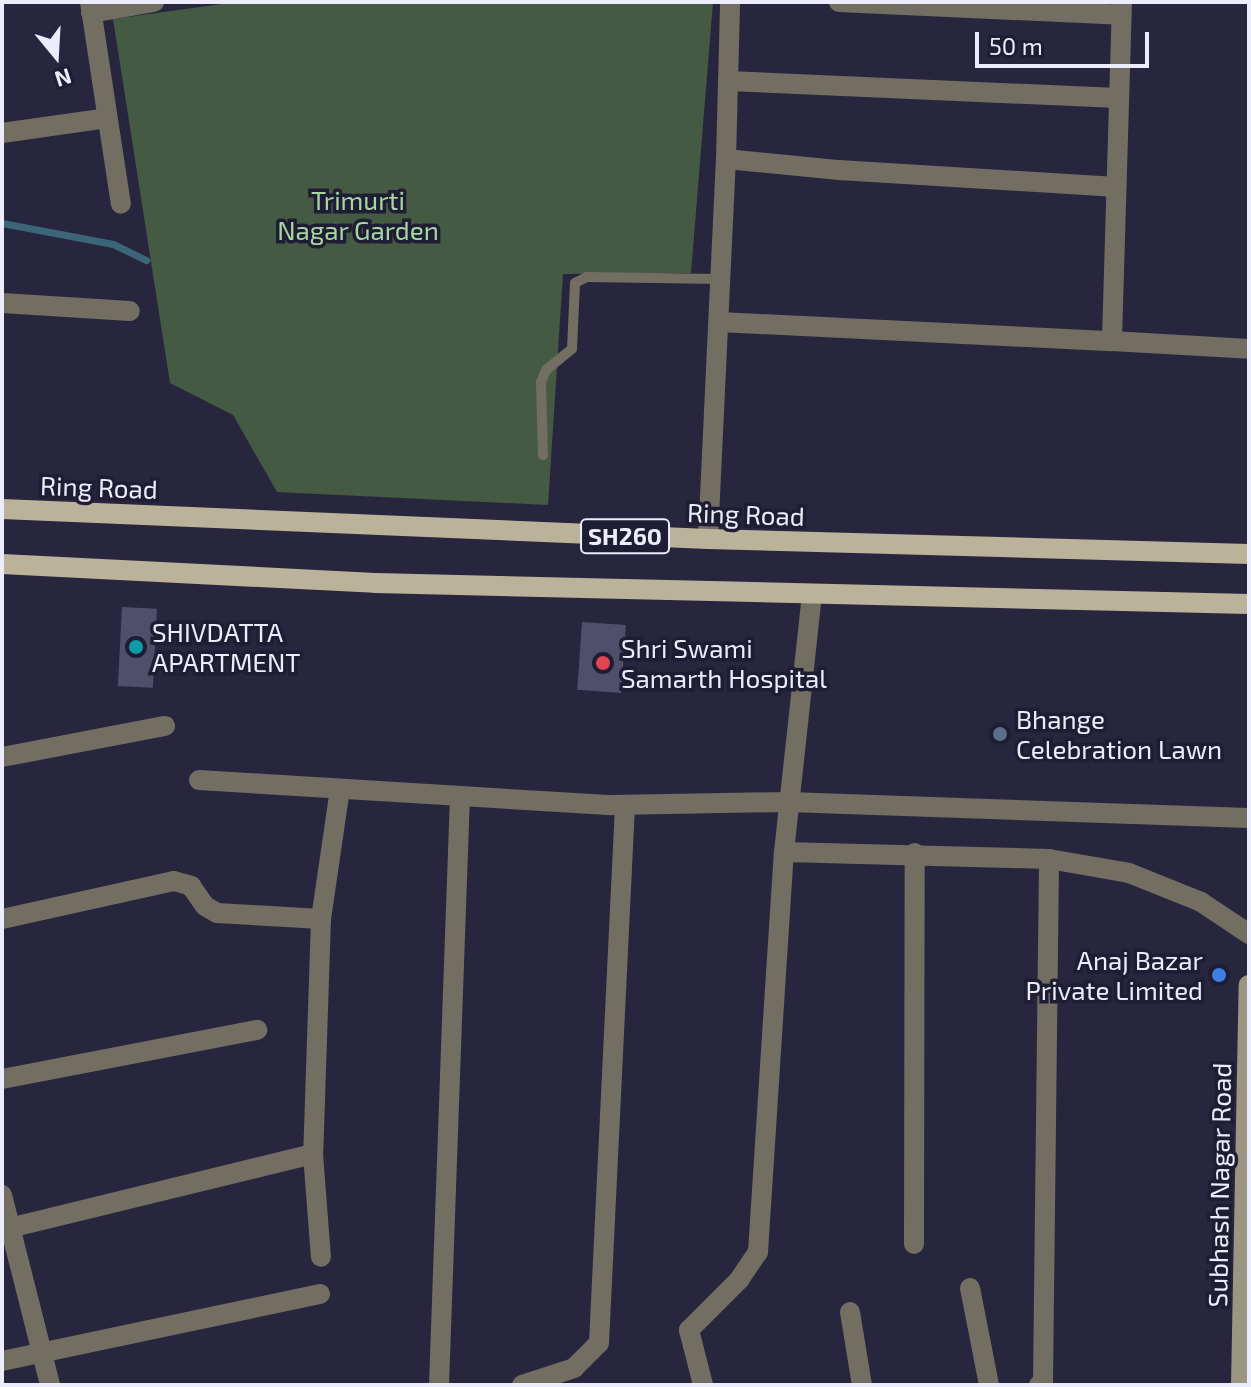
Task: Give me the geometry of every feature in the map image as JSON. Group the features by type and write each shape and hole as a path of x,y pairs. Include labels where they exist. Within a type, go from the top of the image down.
{"main road":[{"name":"Ring Road","path":"2,509 708,539 1249,554"},
{"name":"SH260","path":"2,564 375,583 812,595 939,594 1249,604"}],"street":[{"path":"121,204 90,7 154,2"},
{"path":"708,539 726,159 730,2"},
{"path":"839,2 1121,9 1112,341"},
{"path":"728,81 1118,98"},
{"path":"2,133 107,118"},
{"path":"726,159 839,170 1116,187"},
{"path":"2,303 130,311"},
{"path":"719,322 1249,349"},
{"path":"703,1385 689,1330 739,1280 758,1252 786,828 812,595"},
{"path":"2,757 165,726"},
{"path":"199,780 625,805 786,828 915,853 1049,859 1129,873 1201,902 1249,934"},
{"path":"321,1257 313,1154 321,919 340,789"},
{"path":"439,1385 460,796"},
{"path":"522,1385 559,1380 599,1343 625,805"},
{"path":"786,828 1249,818"},
{"path":"914,1244 915,853"},
{"path":"1042,1384 1049,859"},
{"path":"2,919 174,881 191,886 205,906 217,913 321,919"},
{"name":"Subhash Nagar Road","path":"1241,1385 1246,1290 1249,985"},
{"path":"2,1079 257,1030"},
{"path":"5,1229 313,1154"},
{"path":"2,1195 5,1229 44,1352 50,1385"},
{"path":"970,1288 989,1385"},
{"path":"2,1361 320,1294"},
{"path":"850,1312 862,1385"}],"lane":[{"path":"543,455 541,382 546,370 572,349 575,283 587,277 721,279"}],"green space":[{"name":"Trimurti Nagar Garden","path":"236,2 713,2 691,273 563,274 548,505 277,492 233,415 170,383 113,19"}],"building":[{"name":"SHIVDATTA APARTMENT","path":"122,607 157,609 153,688 118,686"},
{"path":"582,622 626,625 621,693 577,690"}],"waterway":[{"path":"2,223 113,244 146,260"}],"place":[{"name":"SHIVDATTA APARTMENT","path":"136,647"},
{"name":"Shri Swami Samarth Hospital","path":"603,663"},
{"name":"Bhange Celebration Lawn","path":"1000,734"},
{"name":"Anaj Bazar Private Limited","path":"1219,975"}]}
